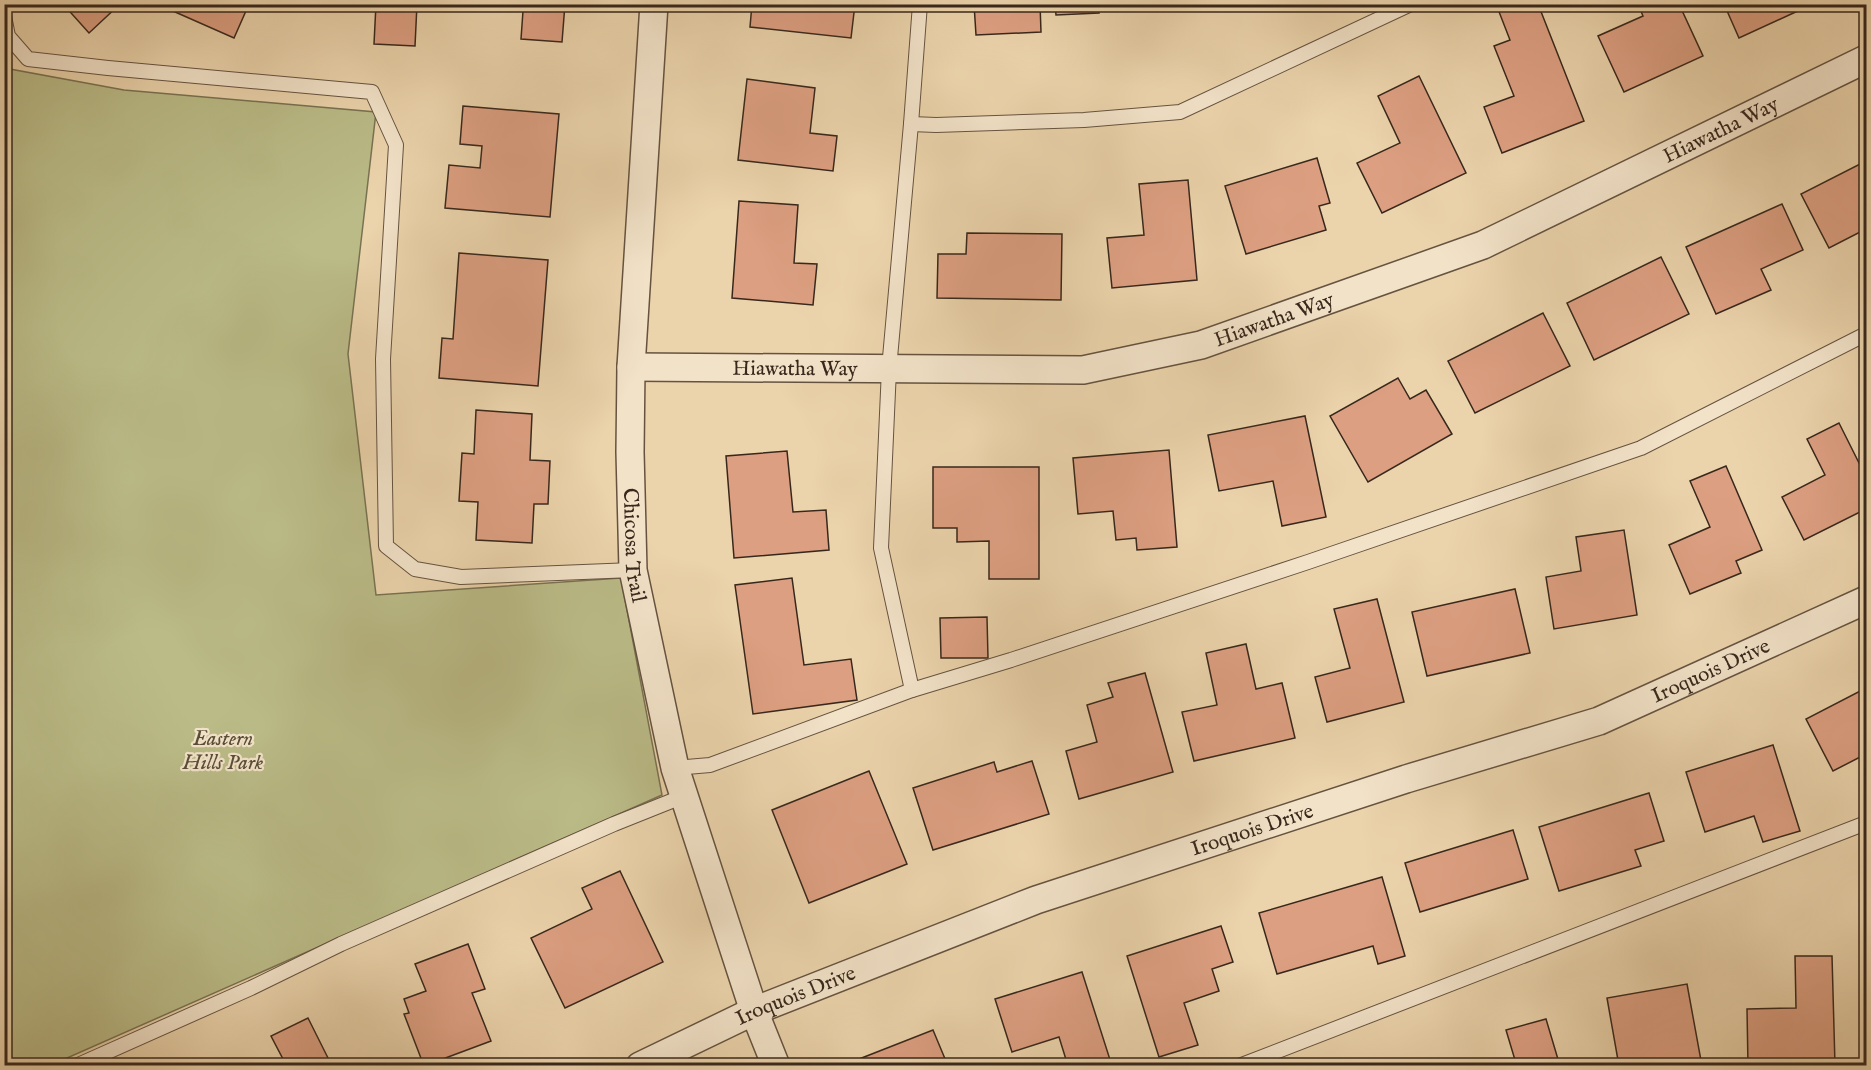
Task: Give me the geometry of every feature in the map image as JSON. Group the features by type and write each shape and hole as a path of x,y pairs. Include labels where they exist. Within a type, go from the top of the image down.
{"street":[{"name":"Chicosa Trail","path":"654,4 631,367 630,452 633,570 675,768 754,1011 776,1065"},
{"name":"Hiawatha Way","path":"631,367 1083,370 1201,345 1483,245 1866,58"},
{"name":"Iroquois Drive","path":"640,1065 754,1011 1036,900 1406,779 1599,721 1866,600"}],"lane":[{"path":"912,690 881,548 889,369 920,4"},
{"path":"911,124 1084,120 1180,112 1411,4"},
{"path":"4,16 8,36 28,59 372,92 396,145 383,359 387,546 415,569 461,577 633,570"},
{"path":"675,768 710,765 912,690 1011,660 1308,562 1641,448 1866,334"},
{"path":"76,1065 251,988 341,944 684,796"},
{"path":"1239,1065 1866,823"}],"green space":[{"name":"Eastern Hills Park","path":"4,46 10,69 124,90 376,112 348,354 376,595 621,578 662,795 49,1066 4,1065"}],"building":[{"path":"63,4 120,4 89,33"},
{"path":"157,4 249,4 234,38"},
{"path":"376,4 417,4 415,46 374,44"},
{"path":"456,4 565,4 562,42 521,39 523,11"},
{"path":"752,4 855,4 851,38 750,27"},
{"path":"974,4 1040,4 1041,32 976,35"},
{"path":"1055,4 1098,4 1099,13 1056,15"},
{"path":"1496,4 1538,4 1584,121 1502,153 1484,107 1514,96 1494,46 1510,40"},
{"path":"1638,4 1679,4 1703,56 1624,92 1598,36 1643,16"},
{"path":"1724,4 1813,4 1739,38"},
{"path":"1419,76 1466,173 1382,213 1357,163 1400,143 1378,96"},
{"path":"747,79 815,88 810,133 837,136 833,171 738,160"},
{"path":"463,106 559,114 550,217 445,208 449,165 480,168 482,146 460,144"},
{"path":"1317,158 1330,203 1319,206 1326,230 1246,254 1225,186"},
{"path":"1866,161 1866,229 1829,248 1801,194"},
{"path":"1188,180 1197,280 1112,288 1107,238 1144,235 1139,184"},
{"path":"739,201 798,205 794,263 817,264 813,305 732,298"},
{"path":"1782,204 1803,250 1761,269 1771,290 1716,314 1686,247"},
{"path":"967,233 1062,234 1061,300 937,298 938,254 966,254"},
{"path":"459,253 548,260 538,386 439,378 442,338 453,339"},
{"path":"1661,257 1689,314 1594,360 1567,303"},
{"path":"1543,313 1570,366 1475,413 1448,361"},
{"path":"1398,378 1410,399 1426,390 1452,434 1368,482 1330,416"},
{"path":"476,410 532,414 530,460 550,461 548,504 534,504 532,543 476,540 478,502 459,501 462,453 474,454"},
{"path":"1305,416 1326,517 1282,526 1273,481 1219,491 1208,435"},
{"path":"1839,423 1866,477 1866,509 1804,540 1782,497 1825,475 1807,439"},
{"path":"1169,450 1177,547 1137,550 1136,538 1116,540 1113,511 1078,514 1073,458"},
{"path":"787,451 793,512 826,510 829,550 734,558 726,456"},
{"path":"1726,466 1762,550 1736,561 1741,573 1690,594 1669,545 1710,527 1690,481"},
{"path":"933,467 1039,467 1039,579 989,579 989,541 957,542 957,528 933,528"},
{"path":"1624,530 1637,615 1554,629 1546,577 1581,571 1576,537"},
{"path":"792,578 804,665 851,659 857,700 753,714 735,585"},
{"path":"1515,589 1530,653 1427,676 1412,612"},
{"path":"1377,599 1404,702 1327,722 1315,677 1350,668 1334,609"},
{"path":"987,617 988,658 941,658 940,618"},
{"path":"1246,644 1256,689 1282,683 1295,738 1194,761 1182,712 1217,705 1206,653"},
{"path":"1145,673 1173,772 1079,799 1066,751 1097,742 1087,705 1113,697 1108,683"},
{"path":"1866,688 1866,754 1833,771 1806,719"},
{"path":"1773,745 1800,831 1763,842 1754,816 1705,832 1686,772"},
{"path":"1032,761 1049,814 933,850 913,788 994,762 997,772"},
{"path":"869,771 907,864 809,903 772,810"},
{"path":"1649,793 1664,841 1635,850 1641,866 1559,891 1539,827"},
{"path":"1513,830 1528,879 1420,912 1405,863"},
{"path":"620,871 663,962 565,1008 531,938 592,909 582,888"},
{"path":"1382,877 1405,956 1378,964 1373,946 1277,974 1259,913"},
{"path":"1221,926 1233,962 1212,969 1219,991 1184,1003 1198,1045 1159,1057 1127,956"},
{"path":"468,944 485,989 472,993 491,1041 424,1066 404,1014 409,1013 404,999 426,991 415,964"},
{"path":"1795,956 1832,956 1835,1065 1748,1066 1747,1009 1796,1008"},
{"path":"1082,972 1112,1066 1068,1066 1059,1037 1012,1052 995,999"},
{"path":"1687,984 1702,1066 1619,1066 1607,998"},
{"path":"308,1018 332,1066 275,1066 284,1061 271,1036"},
{"path":"1546,1019 1560,1066 1498,1066 1515,1060 1506,1030"},
{"path":"933,1030 948,1066 856,1066 854,1061"}]}
